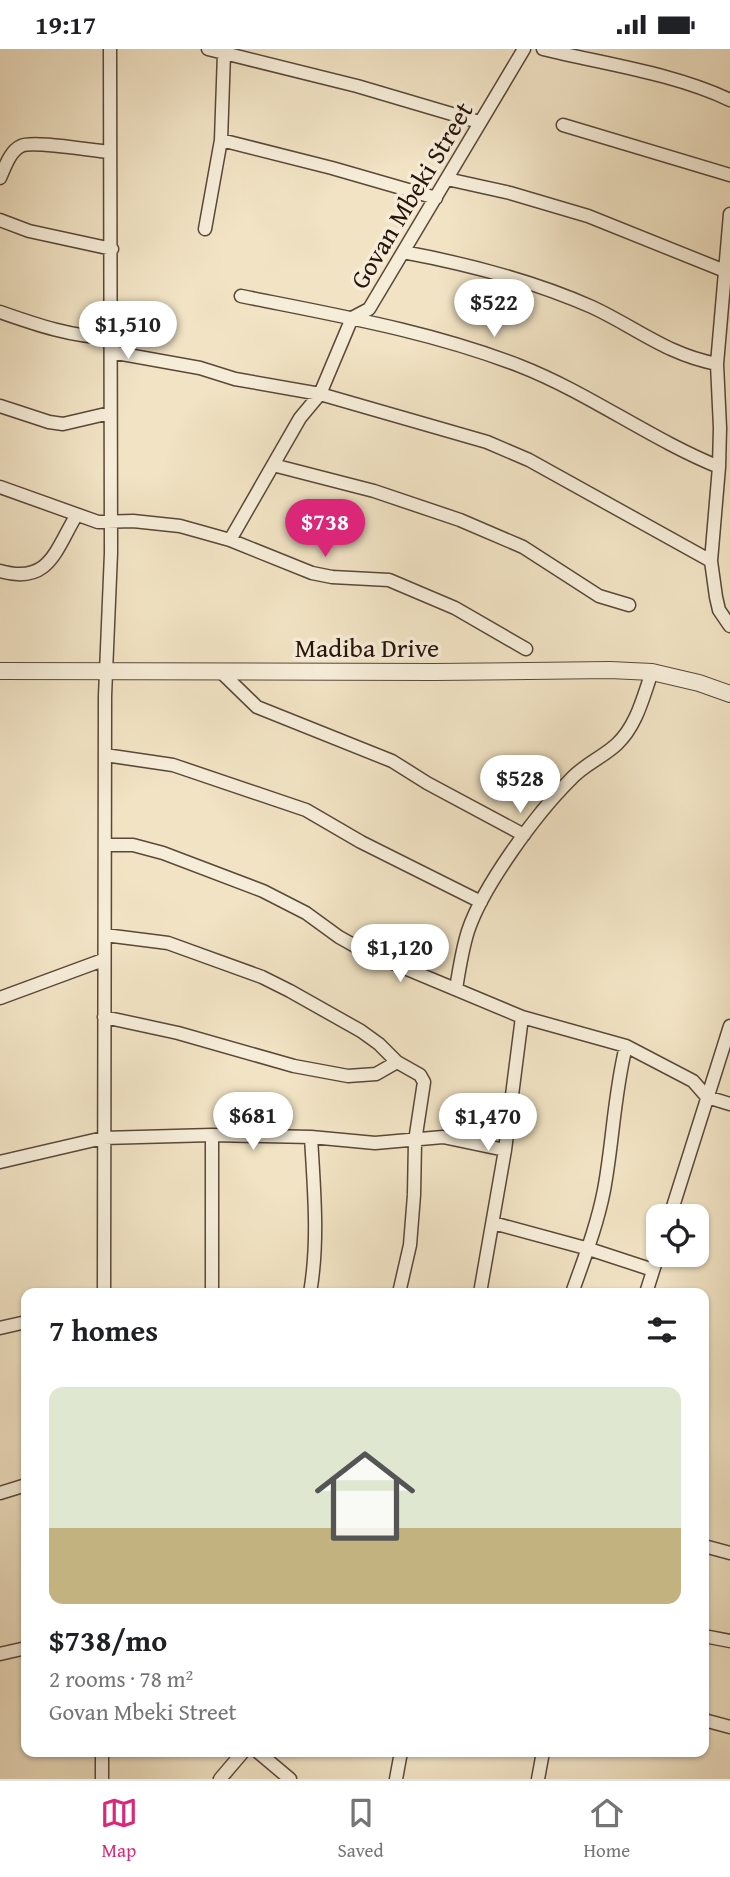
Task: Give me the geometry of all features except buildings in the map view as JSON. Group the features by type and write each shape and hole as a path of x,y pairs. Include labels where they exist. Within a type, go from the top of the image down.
{"street":[{"path":"104,1288 105,671 111,553 110,49"},
{"path":"208,49 357,86 479,122"},
{"name":"Govan Mbeki Street","path":"230,540 300,418 320,394 352,318 369,309 524,49"},
{"path":"543,49 682,82 712,91 730,100"},
{"path":"205,229 221,140 224,53"},
{"path":"563,125 730,175"},
{"path":"221,140 436,198"},
{"path":"0,178 12,154 21,146 44,145 110,152"},
{"path":"447,179 565,208 725,271"},
{"path":"730,214 718,364 719,467 711,561 719,610 730,626"},
{"path":"0,220 29,231 112,249"},
{"path":"403,252 488,270 558,294 613,318 667,349 699,361 718,364"},
{"path":"241,296 352,318 457,343 522,366 615,413 663,442 719,467"},
{"path":"0,312 60,332 84,337 112,338"},
{"path":"111,352 320,394 453,431 507,450 711,561"},
{"path":"0,405 49,422 63,423 110,413"},
{"path":"273,465 374,491 460,520 523,547 598,596 629,605"},
{"path":"0,487 98,522 133,521 180,526 230,540 312,573 332,577 389,580 455,608 526,649"},
{"path":"0,571 17,576 40,570 50,561 76,516"},
{"name":"Madiba Drive","path":"0,671 610,670 652,672 699,683 730,694"},
{"path":"221,672 257,707 391,761 524,835"},
{"path":"456,989 466,940 481,901 524,835 558,792 578,771 616,745 628,733 652,672"},
{"path":"105,755 173,765 306,810 361,842 481,901"},
{"path":"105,845 133,845 163,853 263,891 306,913 364,951 522,1017 626,1046 694,1081 707,1097 730,1104"},
{"path":"105,935 168,943 261,977 361,1031 397,1062 420,1075 424,1083 415,1141 410,1245 400,1288"},
{"path":"0,998 103,960"},
{"path":"104,1017 178,1033 294,1066 348,1076 376,1075 397,1062"},
{"path":"481,1288 505,1150 522,1017"},
{"path":"674,1204 730,1026"},
{"path":"574,1288 589,1249 604,1189 615,1094 626,1046"},
{"path":"0,1162 103,1138 212,1135 311,1137 375,1143 443,1137 505,1150"},
{"path":"212,1135 212,1288"},
{"path":"311,1137 316,1230 316,1263 311,1288"},
{"path":"493,1223 589,1249 653,1270"},
{"path":"648,1288 654,1267"},
{"path":"0,1328 21,1323"},
{"path":"0,1493 21,1487"},
{"path":"709,1547 730,1553"},
{"path":"709,1637 730,1641"},
{"path":"0,1654 21,1649"},
{"path":"709,1721 730,1727"},
{"path":"102,1757 102,1779"},
{"path":"220,1779 239,1757"},
{"path":"264,1757 290,1779"},
{"path":"396,1779 400,1757"},
{"path":"538,1779 542,1757"}]}
